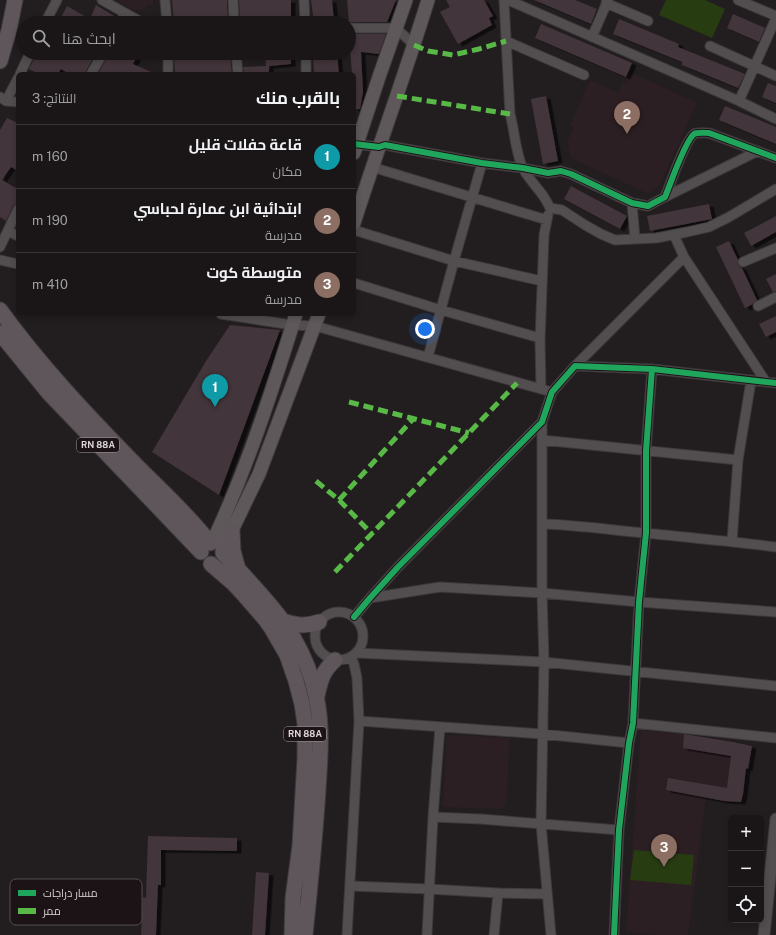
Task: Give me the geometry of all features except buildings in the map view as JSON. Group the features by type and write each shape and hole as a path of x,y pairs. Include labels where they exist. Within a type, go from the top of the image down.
{"highway":[{"path":"0,61 9,30 15,0"},
{"path":"0,310 34,355 63,388 200,530 214,548 239,570 283,622 293,637 303,657 316,697 319,723 320,760 316,826 305,935"},
{"name":"RN 88A","path":"0,333 48,392 181,532 214,548"},
{"path":"232,531 233,551 239,570"},
{"name":"RN 88A","path":"214,548 202,555 205,561 211,564 233,583 272,629 287,655 302,704 305,724 305,758 300,845 293,898 292,935"},
{"path":"283,622 301,625 310,625 320,622"},
{"path":"316,697 324,672 335,660"}],"main road":[{"path":"356,144 406,0"},
{"path":"356,217 428,0"},
{"path":"214,548 263,416 289,320"},
{"path":"214,548 232,531 259,474 317,320"}],"street":[{"path":"49,16 57,0"},
{"path":"102,0 130,16"},
{"path":"166,0 167,16"},
{"path":"233,0 234,16"},
{"path":"304,0 305,16"},
{"path":"504,0 510,114 516,146 523,168 550,208 544,235 540,338 541,389"},
{"path":"508,0 776,118"},
{"path":"738,0 776,17 739,101"},
{"path":"592,37 607,1 648,21"},
{"path":"356,28 396,28 414,45"},
{"path":"506,41 584,75"},
{"path":"710,46 776,76"},
{"path":"21,72 27,60"},
{"path":"92,72 99,60"},
{"path":"168,60 168,72"},
{"path":"237,60 238,72"},
{"path":"306,60 306,72"},
{"path":"16,81 3,99 16,102"},
{"path":"665,197 687,142 694,134 709,133 776,158"},
{"path":"356,147 385,146 548,173 561,171 571,174 632,203 648,206 758,151"},
{"path":"428,357 482,163"},
{"path":"372,167 547,220"},
{"path":"550,208 562,210 585,225 615,240 656,238 709,227 776,189"},
{"path":"632,203 636,239"},
{"path":"0,247 16,213"},
{"path":"8,230 16,235"},
{"path":"356,231 454,261 542,281"},
{"path":"674,235 684,257 766,382"},
{"path":"743,262 776,248"},
{"path":"551,935 541,824 544,662 542,593 542,422 552,392 575,366 684,257"},
{"path":"0,260 16,264"},
{"path":"356,284 441,310 540,338"},
{"path":"758,306 776,297"},
{"path":"244,316 289,320 317,320 428,357 552,392"},
{"path":"276,316 289,320"},
{"path":"575,366 652,369 776,383"},
{"path":"614,935 619,830 629,743 633,723 639,602 646,534 646,451 652,369"},
{"path":"732,541 738,460 751,381"},
{"path":"354,617 398,567 542,422"},
{"path":"542,440 738,460"},
{"path":"543,524 732,541 776,547"},
{"path":"370,598 440,587 542,593 776,612"},
{"path":"340,612 354,617 360,623 363,631 363,639 361,646 354,655 346,660 335,660 324,655 317,646 315,638 316,629 320,622 325,616 332,613 340,612"},
{"path":"354,655 544,662 776,686"},
{"path":"348,935 359,721 357,678 354,655"},
{"path":"359,721 542,734 629,743"},
{"path":"633,723 776,738"},
{"path":"427,935 433,817 440,727"},
{"path":"433,817 480,819 619,830"},
{"path":"764,935 776,820"},
{"path":"350,886 430,888 498,893 547,894"},
{"path":"494,935 498,893"}],"shaded area":[{"path":"116,0 153,0 153,5 146,5 146,9 135,10"},
{"path":"632,73 697,103 660,185 649,194 571,158 567,142 574,127 570,125 590,80 618,93 623,82 627,84"},
{"path":"641,730 684,734 752,746 748,769 746,769 741,802 724,801 706,797 688,935 656,935 626,932"},
{"path":"447,735 510,738 505,806 501,809 443,807"}],"green space":[{"path":"666,0 705,0 725,9 712,38 659,15"},
{"path":"634,850 694,855 691,885 630,880"}],"marked path":[{"path":"414,45 428,51 453,55 506,41"},
{"path":"397,96 510,114"},
{"path":"335,572 517,383"},
{"path":"349,402 469,433"},
{"path":"339,500 414,418"},
{"path":"316,481 339,500 372,534"}],"cycle path":[{"path":"356,144 379,147 385,145 482,163 548,173 561,171 571,174 632,203 648,206 665,197 686,145 690,138 696,133 709,133 776,158"},
{"path":"354,617 398,567 542,422 552,392 575,366 652,369 776,383"},
{"path":"614,935 619,830 629,743 633,723 639,602 646,533 646,451 652,369"}],"place":[{"name":"ابتدائية ابن عمارة لحباسي","path":"627,134"},
{"name":"قاعة حفلات قليل","path":"215,407"},
{"name":"متوسطة كوت","path":"664,867"}]}
